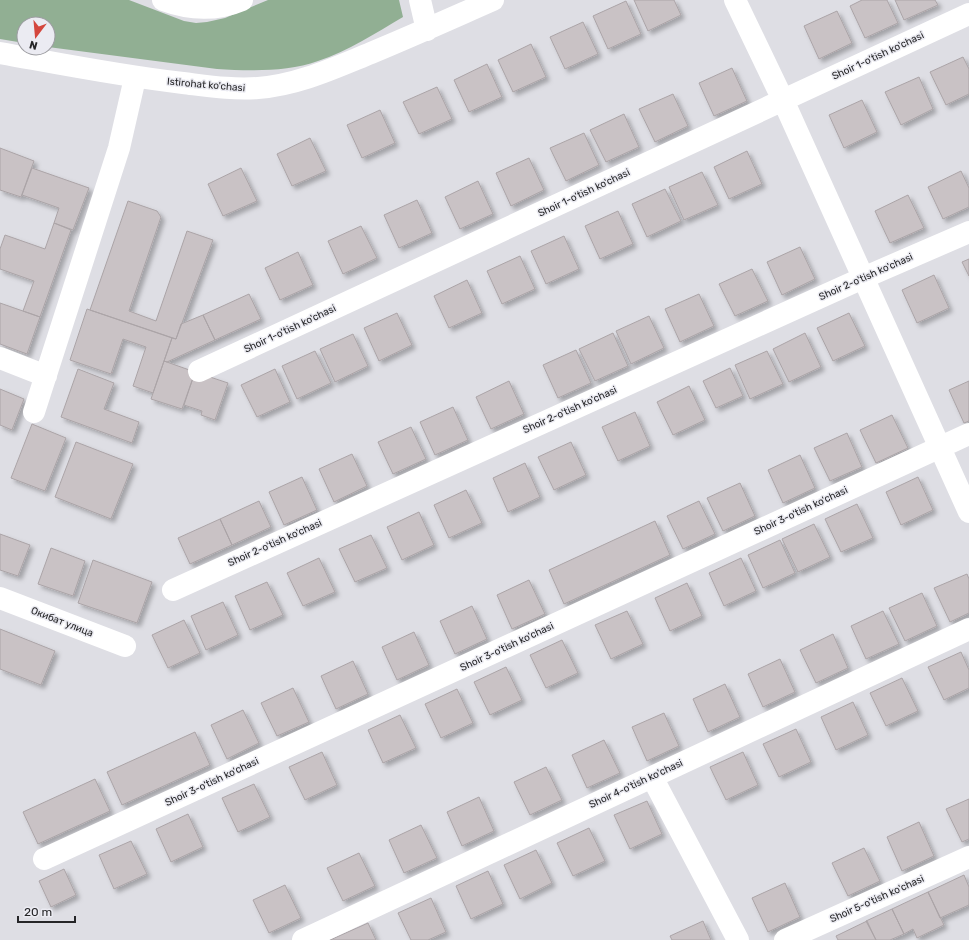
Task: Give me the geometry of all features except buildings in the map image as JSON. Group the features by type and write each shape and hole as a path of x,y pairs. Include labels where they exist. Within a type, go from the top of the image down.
{"street":[{"path":"163,0 185,6 209,9 242,0"},
{"path":"420,0 427,30"},
{"name":"Istirohat ko'chasi","path":"0,53 135,78 234,89 259,88 310,77 335,68 427,30 493,0"},
{"path":"735,0 783,100 969,512"},
{"name":"Shoir 1-o'tish ko'chasi","path":"199,371 969,14"},
{"path":"34,412 119,148 135,78"},
{"name":"Shoir 2-o'tish ko'chasi","path":"173,590 863,278 969,232"},
{"path":"0,358 46,376"},
{"name":"Shoir 3-o'tish ko'chasi","path":"44,859 969,434"},
{"name":"Окибат улица","path":"0,598 125,646"},
{"name":"Shoir 4-o'tish ko'chasi","path":"303,940 969,629"},
{"path":"652,777 738,940"},
{"name":"Shoir 5-o'tish ko'chasi","path":"786,940 969,857"}],"green space":[{"path":"0,0 129,0 184,21 196,23 225,18 268,0 399,0 403,17 351,47 329,57 306,65 268,70 217,69 56,48 56,16 16,16 16,42 0,39"}]}
